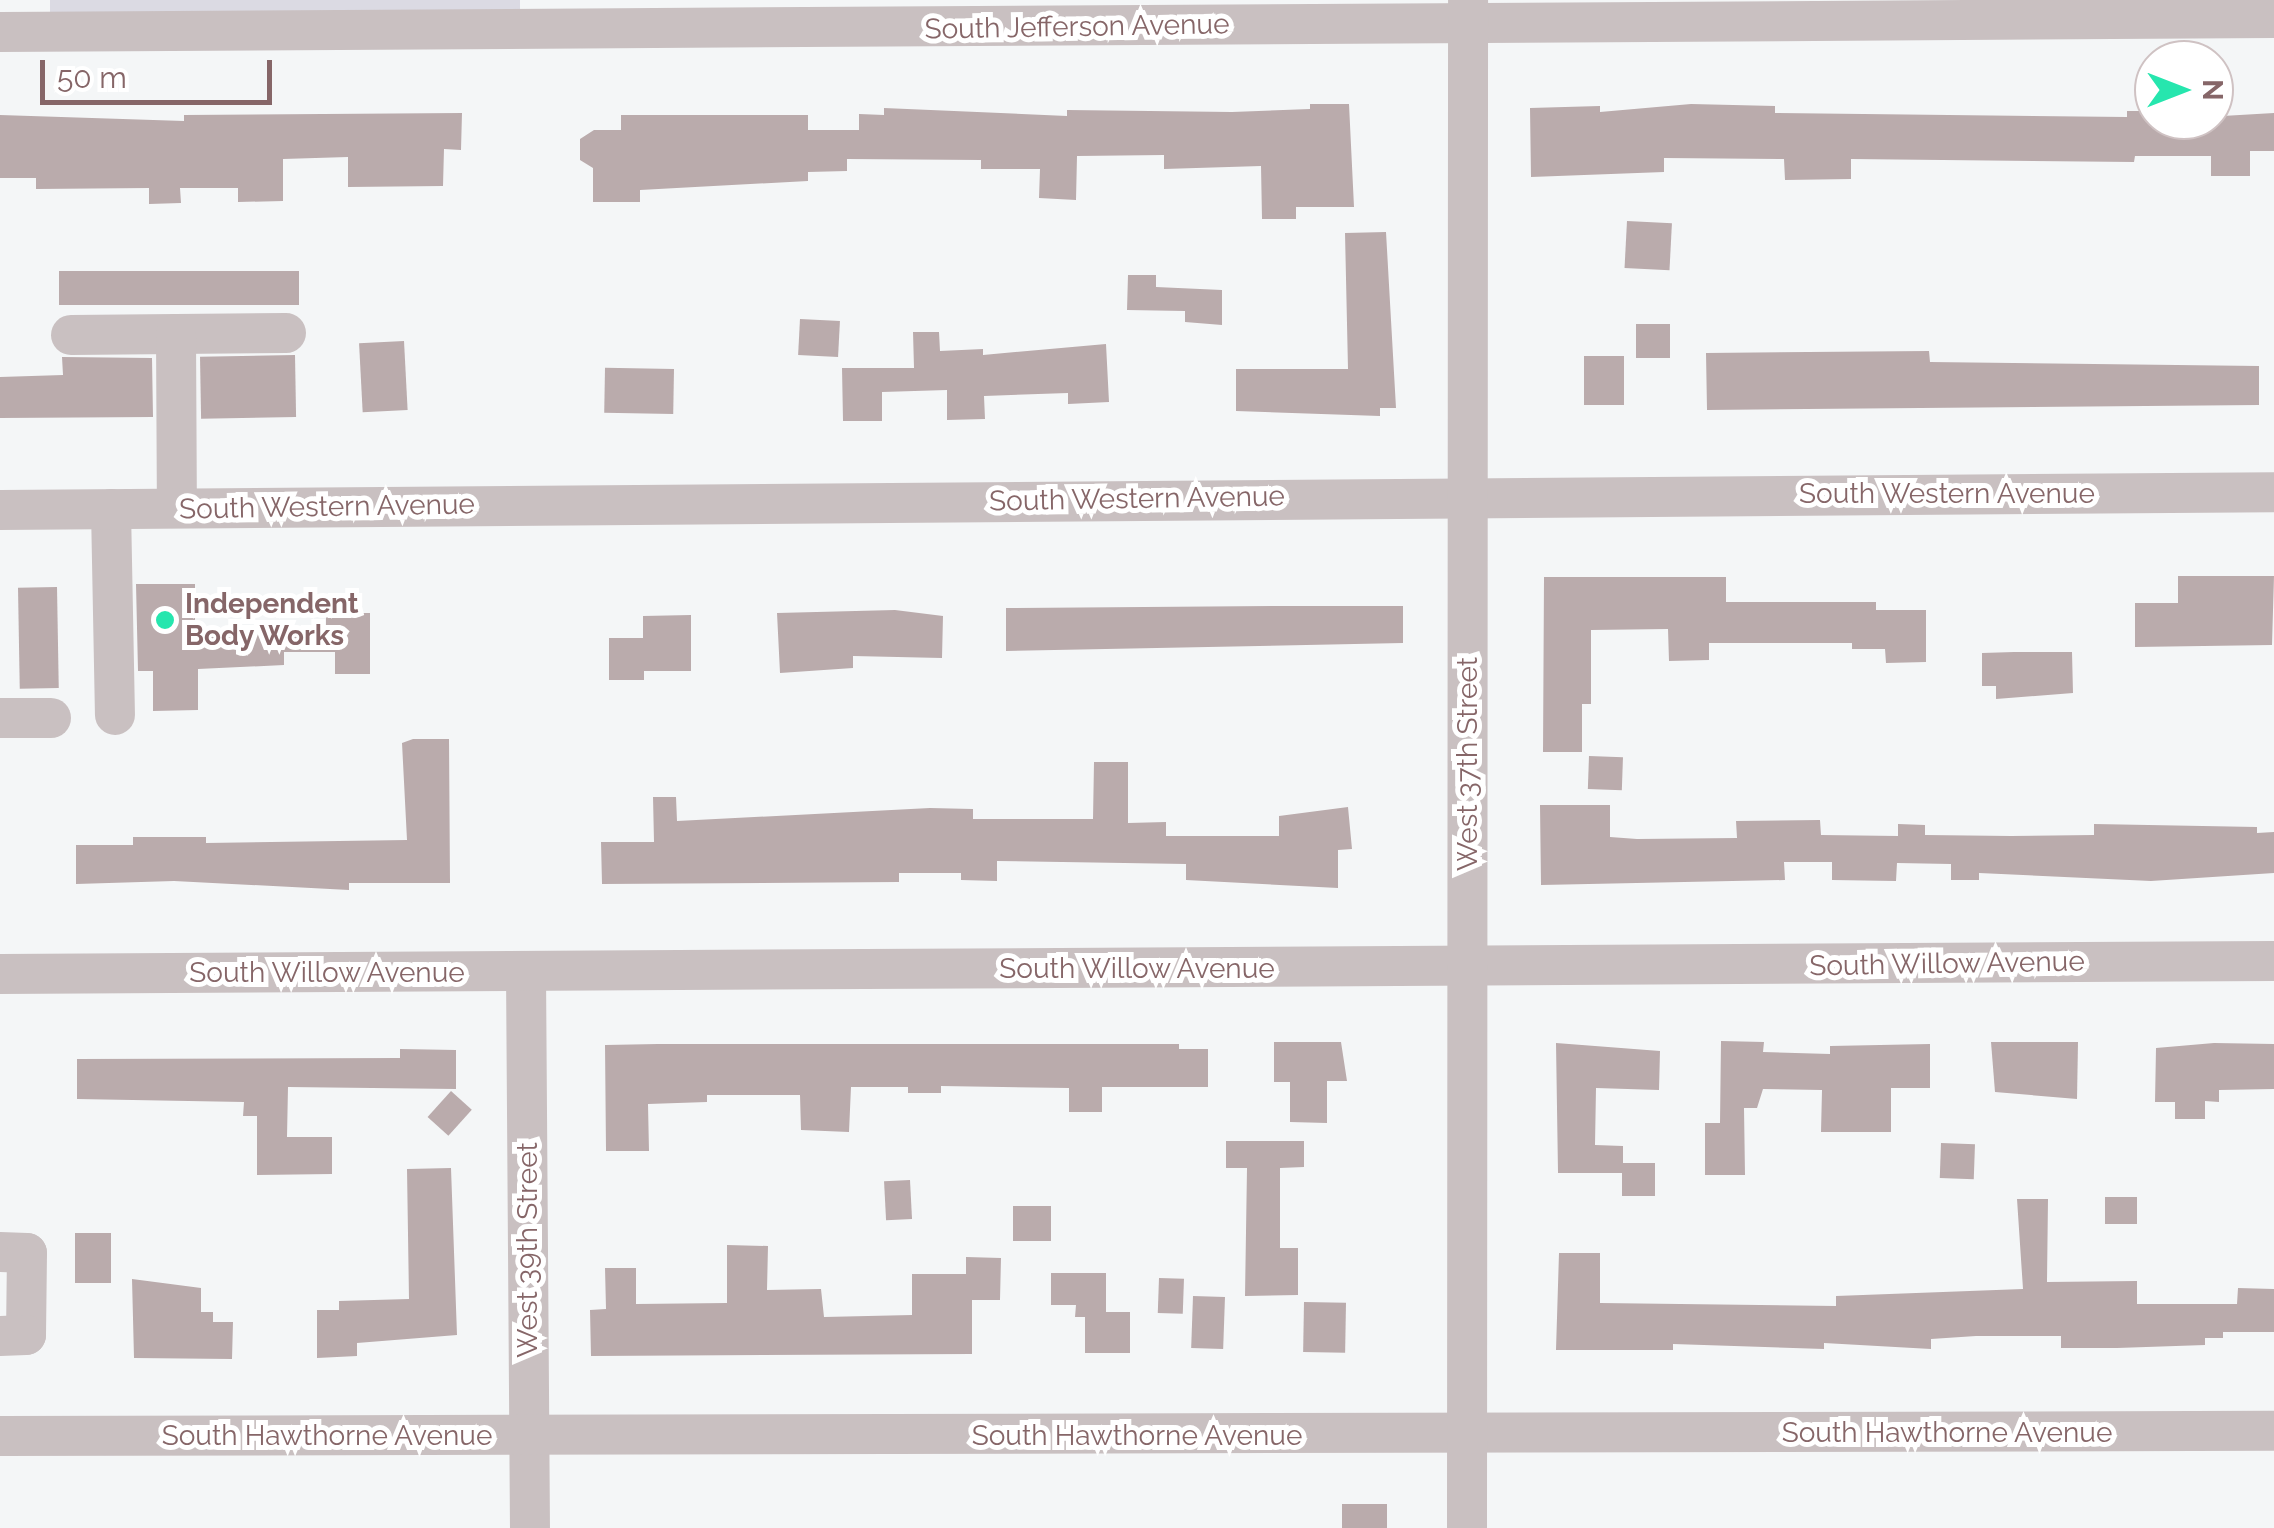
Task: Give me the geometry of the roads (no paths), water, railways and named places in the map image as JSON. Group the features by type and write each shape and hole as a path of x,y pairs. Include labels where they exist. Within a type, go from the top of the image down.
{"street":[{"name":"South Jefferson Avenue","path":"0,32 520,17 1468,11 2123,9 2274,18"},
{"name":"West 37th Street","path":"1467,1528 1468,11"},
{"path":"71,335 286,332"},
{"path":"176,334 176,508"},
{"name":"South Western Avenue","path":"0,510 2274,492"},
{"path":"112,509 114,715"},
{"path":"0,718 50,718"},
{"name":"South Willow Avenue","path":"0,974 2274,961"},
{"name":"West 39th Street","path":"526,972 530,1528"},
{"path":"0,1252 27,1253 26,1335 0,1336"},
{"name":"South Hawthorne Avenue","path":"0,1436 1466,1437 2274,1431"}],"place":[{"name":"Independent Body Works","path":"165,620"}]}
